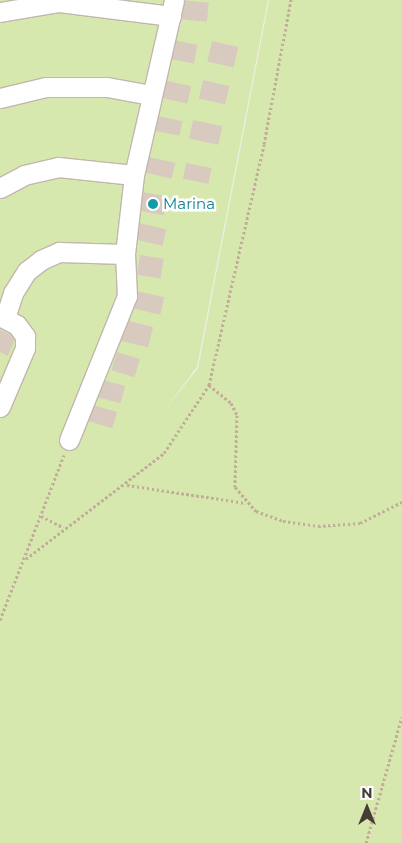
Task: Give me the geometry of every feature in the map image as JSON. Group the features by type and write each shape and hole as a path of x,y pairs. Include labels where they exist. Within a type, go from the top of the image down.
{"lane":[{"path":"0,12 59,2 173,8 151,95 134,175 125,254 126,296 69,440"},
{"path":"0,98 46,86 107,87 151,95"},
{"path":"0,188 24,176 58,167 134,175"},
{"path":"0,407 26,348 25,336 17,324 3,317 27,271 41,260 67,252 125,254"}],"path":[{"path":"26,559 63,527 126,485 164,454 210,385 264,144 291,0"},
{"path":"210,385 231,403 237,415 235,487 246,503 256,511 283,521 318,526 360,522 402,502"},
{"path":"0,620 26,559 69,440"},
{"path":"126,485 246,503"},
{"path":"41,516 63,527"},
{"path":"366,843 402,717"}],"green space":[{"path":"0,0 268,0 197,367 163,412 198,368 269,0 402,0 402,843 0,843"}],"building":[{"path":"182,0 209,3 207,22 180,19"},
{"path":"173,40 198,45 194,63 169,59"},
{"path":"212,41 238,47 234,68 207,61"},
{"path":"164,80 191,86 187,104 160,98"},
{"path":"203,80 229,86 225,105 199,99"},
{"path":"158,116 182,121 179,136 155,131"},
{"path":"193,120 222,126 218,145 189,139"},
{"path":"149,157 175,163 172,179 145,173"},
{"path":"186,163 212,168 208,184 183,179"},
{"name":"Marina","path":"143,192 168,197 164,215 139,211"},
{"path":"139,223 166,229 162,246 135,240"},
{"path":"140,255 164,259 161,279 137,275"},
{"path":"137,291 164,297 160,315 133,309"},
{"path":"125,320 153,327 148,347 120,340"},
{"path":"0,330 16,337 8,356 0,352"},
{"path":"117,352 140,359 134,377 111,370"},
{"path":"103,380 125,386 121,403 98,397"},
{"path":"93,405 117,412 112,428 88,421"}],"place":[{"name":"Marina","path":"153,204"}]}
